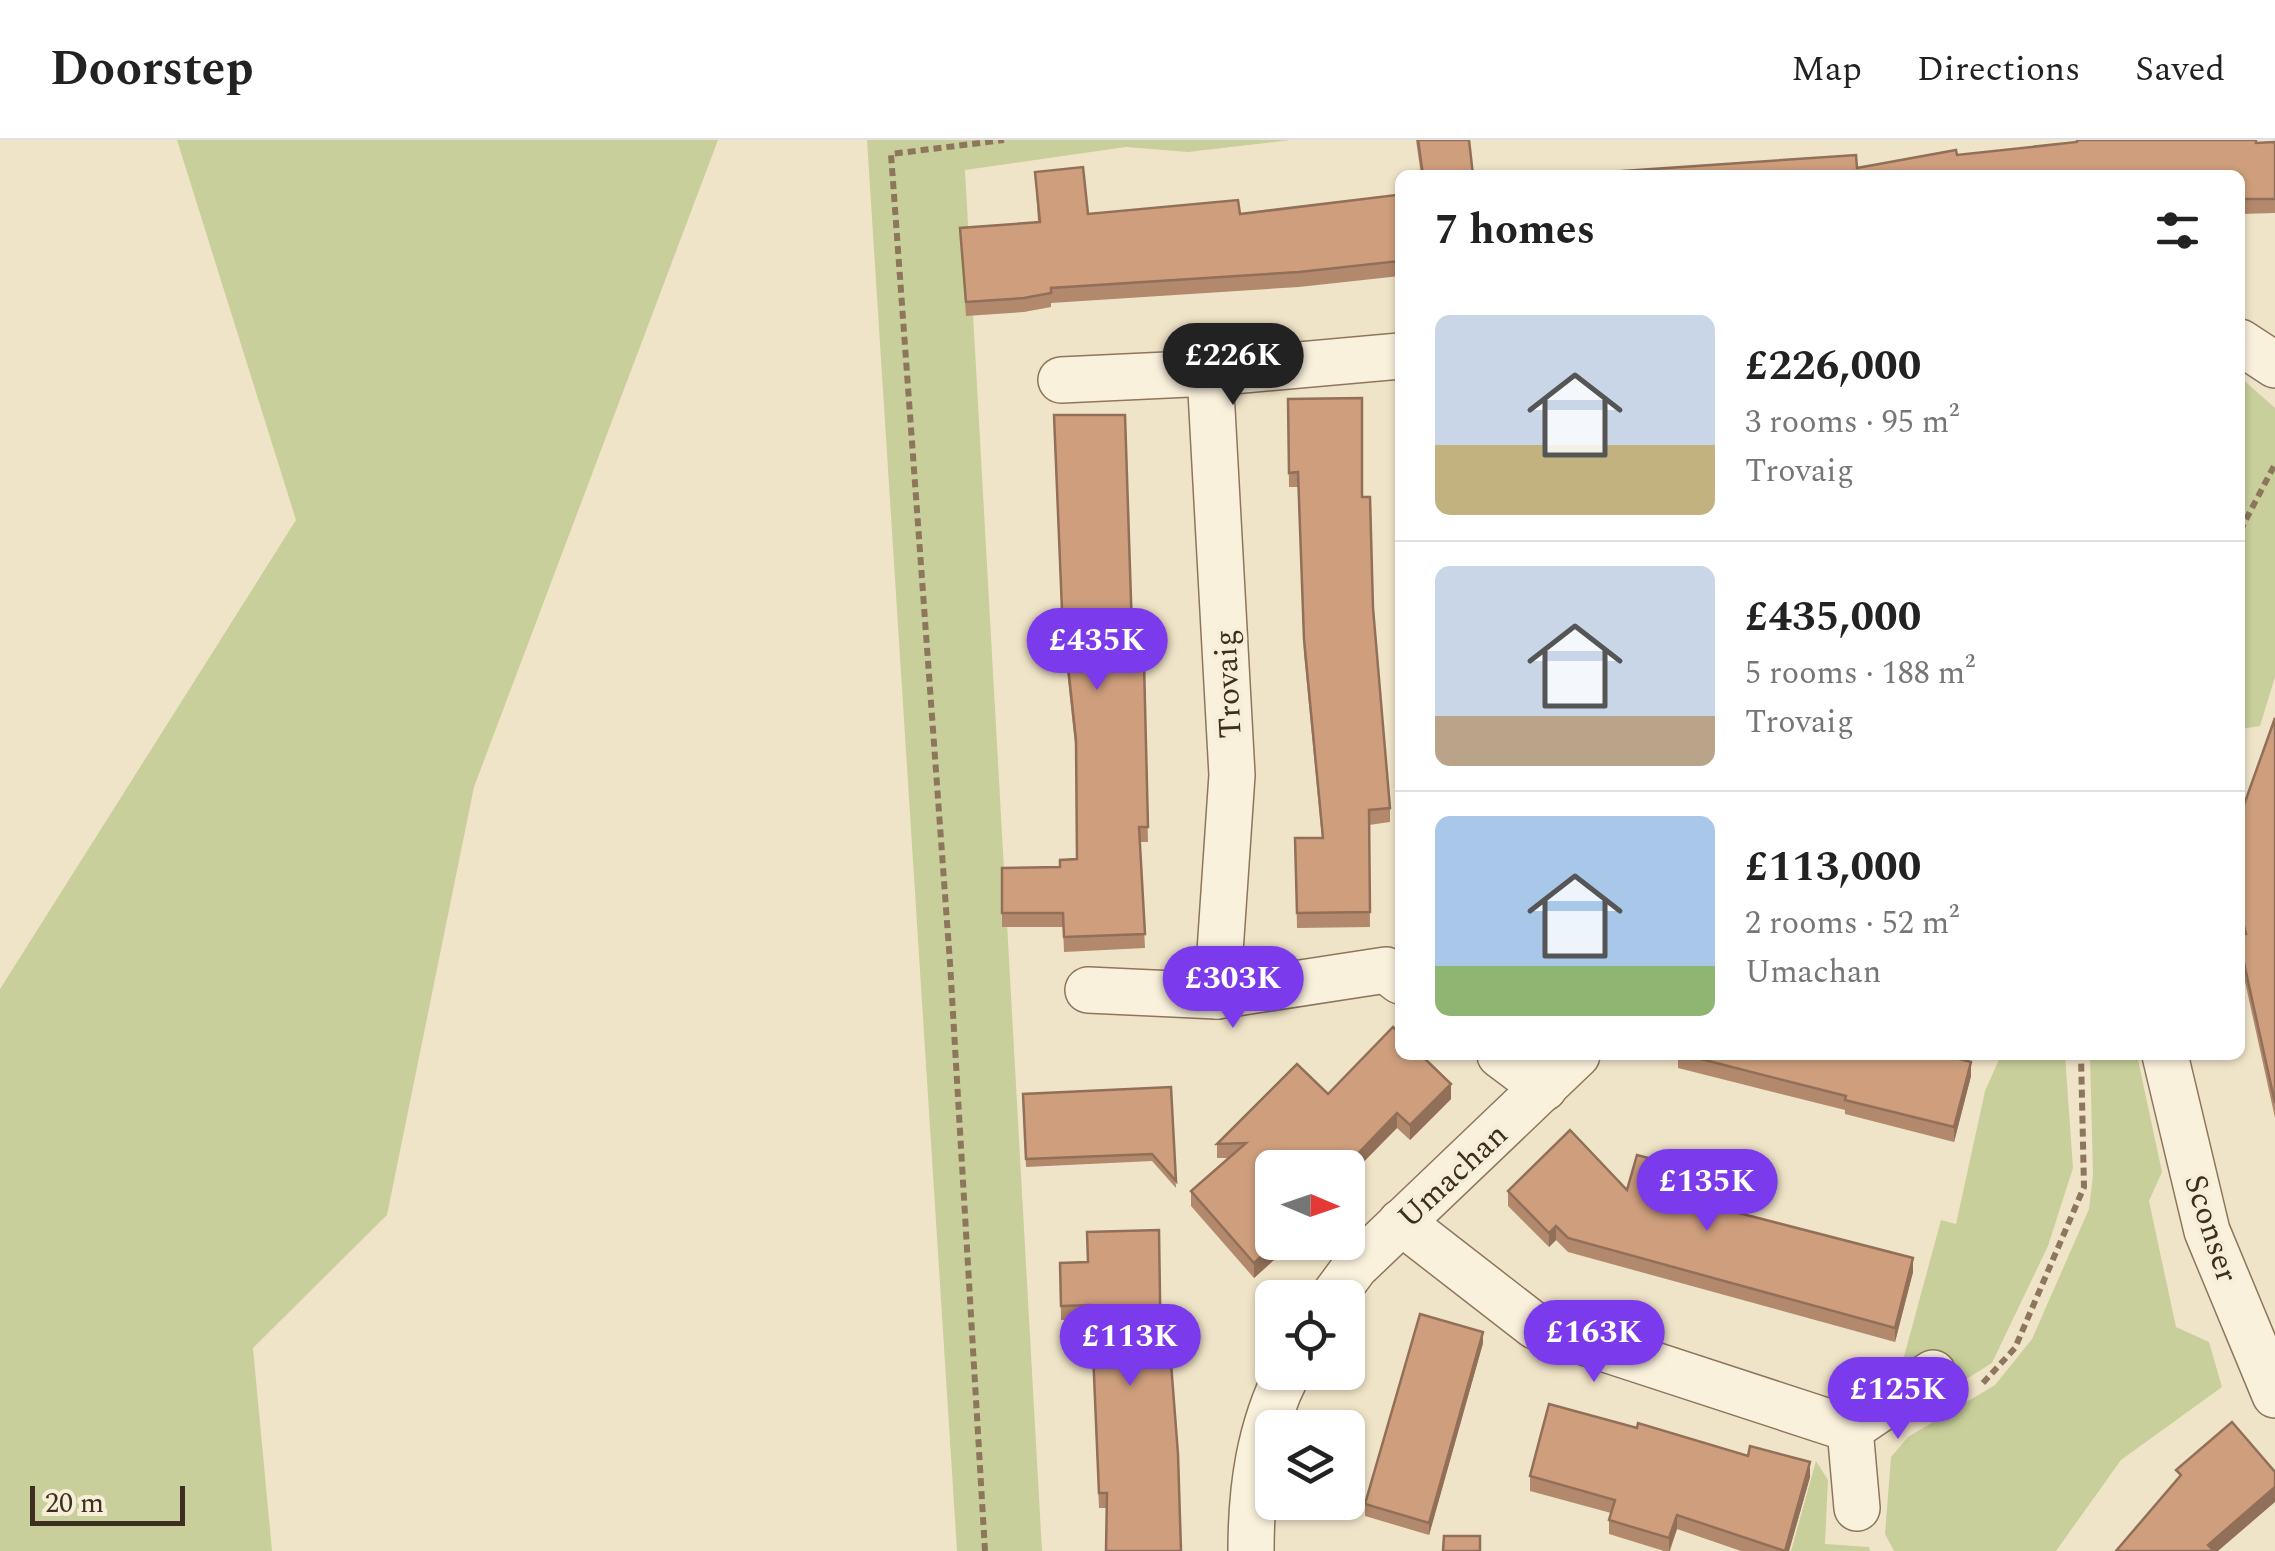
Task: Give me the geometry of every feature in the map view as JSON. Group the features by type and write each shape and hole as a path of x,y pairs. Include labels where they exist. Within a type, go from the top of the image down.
{"street":[{"path":"2245,345 2275,365"},
{"path":"1061,380 1210,373 1395,356"},
{"name":"Trovaig","path":"1210,373 1232,776 1217,996"},
{"path":"1088,990 1217,996 1386,970 1395,977"},
{"path":"1507,1060 1544,1088"},
{"name":"Umachan","path":"1348,1280 1401,1222 1571,1060"},
{"name":"Sconser","path":"2165,1060 2206,1231 2275,1395"},
{"path":"1401,1222 1535,1326 1850,1429"},
{"path":"1850,1429 1933,1373"},
{"path":"1251,1551 1252,1484 1279,1390"},
{"path":"1850,1429 1858,1508"}],"path":[{"path":"986,1551 950,963 892,154 1004,140"},
{"path":"2245,521 2275,464"},
{"path":"1933,1373 1970,1395 2015,1348 2084,1187 2082,1060"}],"green space":[{"path":"177,140 718,140 474,787 387,1215 253,1348 272,1551 0,1551 0,989 296,520"},
{"path":"867,140 1291,140 1188,152 1126,147 965,170 1042,1551 957,1551"},
{"path":"2245,381 2275,408 2275,677 2260,726 2245,728"},
{"path":"1999,1060 2065,1060 2073,1168 2048,1246 1992,1363 1960,1383 1938,1355 1902,1364 1941,1220 1956,1224 1985,1091"},
{"path":"2090,1060 2138,1060 2162,1172 2149,1201 2176,1327 2209,1342 2222,1387 2121,1460 2056,1551 1894,1551 1885,1534 1891,1457 1908,1437 1995,1385 2032,1339 2089,1209 2093,1175"},
{"path":"1816,1461 1828,1480 1825,1544 1869,1547 1870,1551 1791,1551"}],"building":[{"path":"1418,140 1469,140 1472,170 1422,170"},
{"path":"2077,142 2275,142 2275,199 2245,199 2245,170 1638,170 1856,155 1857,168 1956,150 1957,155"},
{"path":"1083,167 1088,214 1238,200 1240,214 1395,195 1395,262 1299,272 1051,288 1051,293 1024,298 966,302 960,228 1040,222 1035,172"},
{"path":"1362,398 1362,497 1370,497 1373,608 1390,808 1369,810 1370,912 1297,913 1295,838 1323,838 1304,639 1298,472 1289,473 1288,399"},
{"path":"1054,415 1125,415 1132,631 1142,630 1144,663 1148,827 1139,827 1145,934 1064,937 1063,913 1002,913 1002,868 1060,867 1060,860 1077,859 1076,740 1062,610"},
{"path":"2275,718 2275,1103 2245,968 2245,802"},
{"path":"1393,1027 1395,1060 1426,1060 1451,1084 1410,1125 1397,1113 1361,1150 1255,1150 1257,1260 1254,1263 1191,1191 1246,1143 1217,1144 1297,1064 1328,1094"},
{"path":"1705,1060 1971,1062 1954,1127 1845,1100 1846,1096"},
{"path":"1171,1087 1176,1181 1152,1154 1026,1159 1023,1094"},
{"path":"1570,1130 1627,1190 1637,1155 1695,1170 1688,1197 1700,1203 1913,1258 1895,1328 1568,1238 1556,1226 1549,1233 1508,1191"},
{"path":"1159,1230 1161,1364 1171,1363 1181,1551 1106,1551 1107,1493 1099,1493 1091,1305 1061,1306 1060,1263 1088,1262 1087,1232"},
{"path":"1420,1314 1483,1332 1429,1523 1365,1504"},
{"path":"1549,1404 1637,1428 1638,1423 1748,1456 1750,1446 1810,1462 1785,1551 1677,1515 1669,1538 1609,1520 1615,1500 1530,1476"},
{"path":"2232,1422 2275,1472 2275,1487 2208,1545 2214,1551 2116,1551 2181,1475 2176,1470"},
{"path":"1444,1536 1480,1536 1480,1551 1443,1551"}]}
